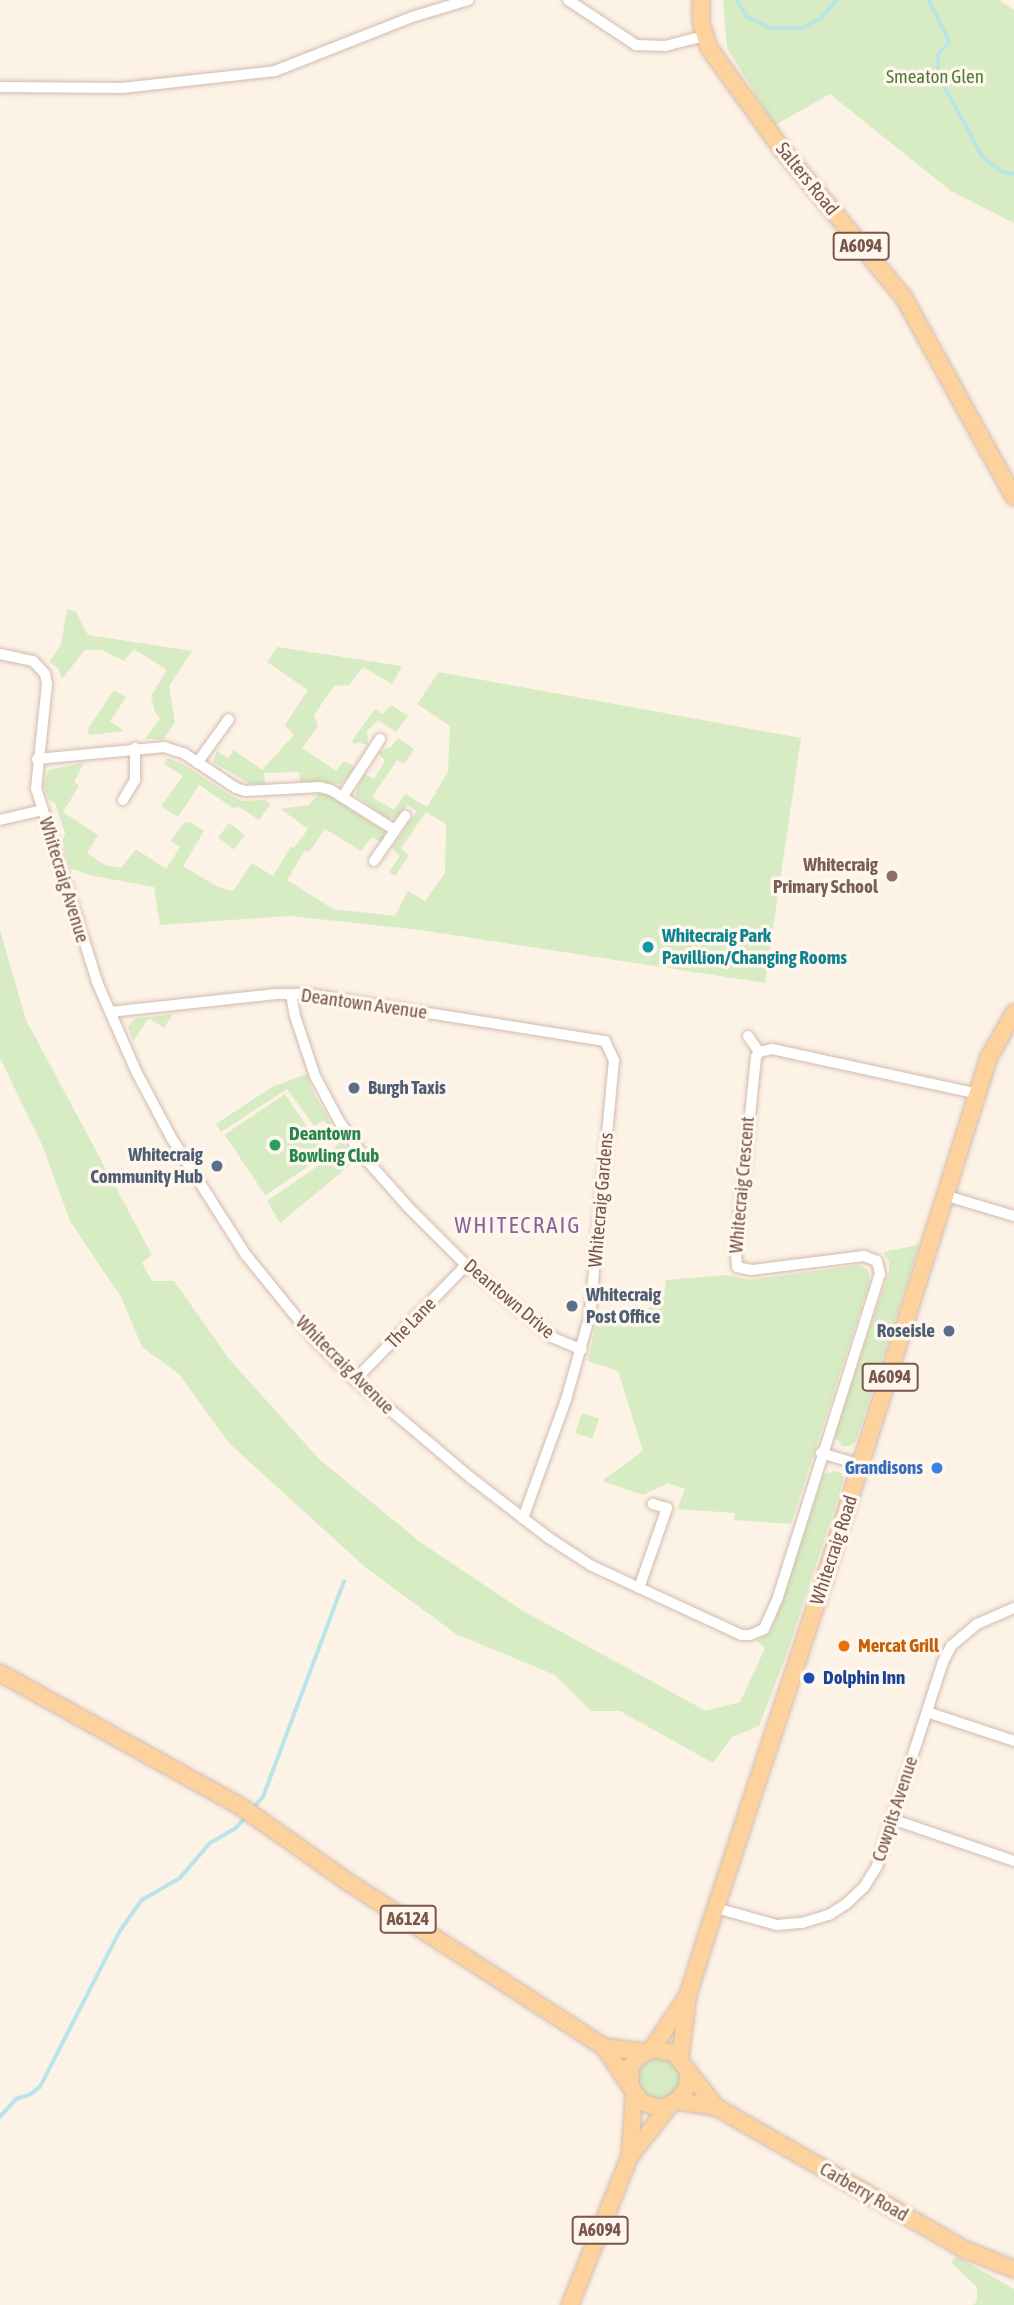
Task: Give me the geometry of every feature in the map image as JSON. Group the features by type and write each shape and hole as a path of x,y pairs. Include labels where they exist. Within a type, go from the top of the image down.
{"main road":[{"name":"Salters Road","path":"701,2 704,36 709,48 781,148 904,298 1014,497"},
{"name":"Whitecraig Road","path":"716,1908 861,1465 989,1058 1011,1023"},
{"name":"A6124","path":"0,1673 240,1806 348,1882 604,2047 632,2090"},
{"name":"A6094","path":"684,2064 688,1995 716,1908"},
{"name":"A6094","path":"648,2050 688,1995"},
{"name":"A6124","path":"604,2047 648,2050"},
{"path":"667,2049 684,2064 687,2087 673,2103 650,2106 632,2090 631,2066 648,2050 667,2049"},
{"name":"Carberry Road","path":"684,2064 716,2107 967,2250 1014,2269"},
{"name":"A6094","path":"630,2156 632,2090"},
{"name":"A6094","path":"570,2305 630,2156 673,2103"},
{"name":"Carberry Road","path":"673,2103 716,2107"}],"street":[{"path":"0,87 122,88 275,71 305,62 412,18 468,0"},
{"path":"568,0 636,45 665,46 704,36"},
{"name":"Whitecraig Avenue","path":"0,654 33,661 45,674 47,684 34,779 82,942 122,1039 172,1139 215,1210 276,1294 355,1380 408,1427 575,1556 741,1635 757,1634 764,1629 778,1597 821,1454"},
{"path":"197,763 229,719"},
{"path":"342,796 380,739"},
{"path":"37,759 164,747 246,791 320,787 342,796 395,830"},
{"path":"123,800 135,780 135,748"},
{"path":"0,820 42,810"},
{"path":"373,861 405,816"},
{"name":"Deantown Avenue","path":"110,1012 291,994 332,997 598,1037 612,1049"},
{"name":"Deantown Drive","path":"291,994 303,1043 339,1121 384,1182 467,1265 554,1338 582,1350"},
{"path":"748,1036 759,1052 772,1049 978,1094"},
{"name":"Whitecraig Gardens","path":"523,1518 582,1350 590,1315 614,1060 612,1049"},
{"name":"Whitecraig Crescent","path":"759,1052 753,1063 736,1251 737,1267 751,1270 864,1255 872,1257 880,1266 869,1311 821,1454"},
{"path":"947,1196 1014,1216"},
{"name":"The Lane","path":"355,1380 467,1265"},
{"path":"821,1454 861,1465"},
{"path":"639,1588 667,1508 653,1504"},
{"name":"Cowpits Avenue","path":"716,1908 777,1925 802,1923 829,1915 864,1887 877,1866 943,1662 951,1646 977,1624 1014,1608"},
{"path":"927,1712 1014,1741"},
{"path":"892,1819 1014,1861"}],"green space":[{"name":"Smeaton Glen","path":"723,0 999,0 1014,10 1014,223 951,191 830,94 775,125 727,48"},
{"path":"67,609 76,612 88,635 192,651 169,686 175,722 164,739 145,739 160,718 155,712 151,696 167,670 134,649 124,661 101,650 85,650 62,679 58,668 49,662 61,645"},
{"path":"277,647 402,666 392,684 363,667 349,685 334,686 314,715 318,726 302,748 336,771 344,761 353,766 354,769 341,784 300,782 299,772 264,773 265,784 250,784 213,762 217,751 228,758 234,750 262,770 294,735 285,725 308,690 267,662"},
{"path":"439,672 801,738 765,983 420,930 290,916 160,925 154,887 89,875 70,868 62,842 65,833 55,803 49,800 43,784 49,770 84,763 74,782 79,786 63,812 98,835 87,853 105,865 121,868 136,849 166,869 180,847 171,841 184,823 190,822 204,831 183,866 218,887 233,891 252,863 273,876 291,846 294,848 308,829 281,809 309,805 319,793 331,796 384,831 385,838 382,843 372,837 361,851 325,829 309,852 305,850 287,880 333,909 395,916 408,891 425,901 445,873 446,824 426,812 401,848 409,855 395,876 389,872 400,856 392,848 417,811 407,805 398,817 388,819 355,795 364,774 374,779 385,761 378,752 391,747 398,738 414,749 404,764 397,760 372,797 394,810 405,794 427,807 448,772 450,726 417,704"},
{"path":"114,690 126,697 110,721 124,731 89,735 88,729"},
{"path":"391,705 408,716 396,732 378,720 367,731 368,745 358,742 356,745 352,741 375,709 383,714"},
{"path":"167,758 181,763 243,801 265,800 271,804 259,820 239,807 233,808 199,785 178,817 161,806 183,776 164,764"},
{"path":"229,823 245,835 234,849 218,837"},
{"path":"0,930 26,1020 152,1255 142,1263 152,1281 174,1281 230,1360 319,1459 420,1542 523,1611 706,1711 740,1702 765,1648 757,1641 772,1630 824,1474 835,1471 841,1473 844,1479 787,1653 759,1726 732,1737 713,1763 620,1711 591,1711 555,1675 456,1634 365,1567 230,1444 179,1374 142,1347 121,1297 70,1221 43,1147 0,1058"},
{"path":"173,1014 164,1028 149,1018 133,1041 128,1027 134,1019"},
{"path":"307,1074 314,1094 351,1156 332,1153 330,1150 339,1144 324,1121 314,1126 287,1089 221,1132 216,1124 272,1087"},
{"name":"Deantown Bowling Club","path":"285,1094 326,1155 265,1195 224,1135"},
{"path":"331,1157 355,1161 280,1223 267,1201"},
{"path":"919,1245 856,1441 850,1446 842,1446 834,1435 889,1272 889,1262 883,1252"},
{"path":"860,1265 868,1270 870,1281 791,1524 734,1520 735,1513 677,1509 685,1489 668,1483 643,1495 602,1481 643,1451 618,1371 588,1361 598,1314 632,1321 664,1296 666,1280 726,1275 750,1280"},
{"path":"582,1413 599,1419 592,1439 575,1433"},
{"path":"659,2057 674,2063 680,2078 674,2093 659,2099 644,2093 638,2078 644,2063"},
{"path":"956,2256 1014,2289 1014,2305 973,2305 977,2301 977,2287 951,2262"}],"waterway":[{"path":"737,0 748,17 771,28 804,28 822,17 837,0"},
{"path":"929,0 950,42 938,56 939,76 983,157 1002,172 1014,174"},
{"path":"253,1808 263,1797 344,1582"},
{"path":"0,2117 16,2099 31,2094 40,2087 120,1931 142,1900 180,1878 210,1843 236,1828 246,1817"}],"place":[{"name":"Whitecraig Primary School","path":"892,876"},
{"name":"Whitecraig Park Pavillion/Changing Rooms","path":"648,947"},
{"name":"Burgh Taxis","path":"354,1088"},
{"name":"Deantown Bowling Club","path":"275,1145"},
{"name":"Whitecraig Community Hub","path":"217,1166"},
{"name":"Whitecraig Post Office","path":"572,1306"},
{"name":"Roseisle","path":"949,1331"},
{"name":"Grandisons","path":"937,1468"},
{"name":"Mercat Grill","path":"844,1646"},
{"name":"Dolphin Inn","path":"809,1678"}],"district":[{"name":"WHITECRAIG","path":"518,1225"}]}
